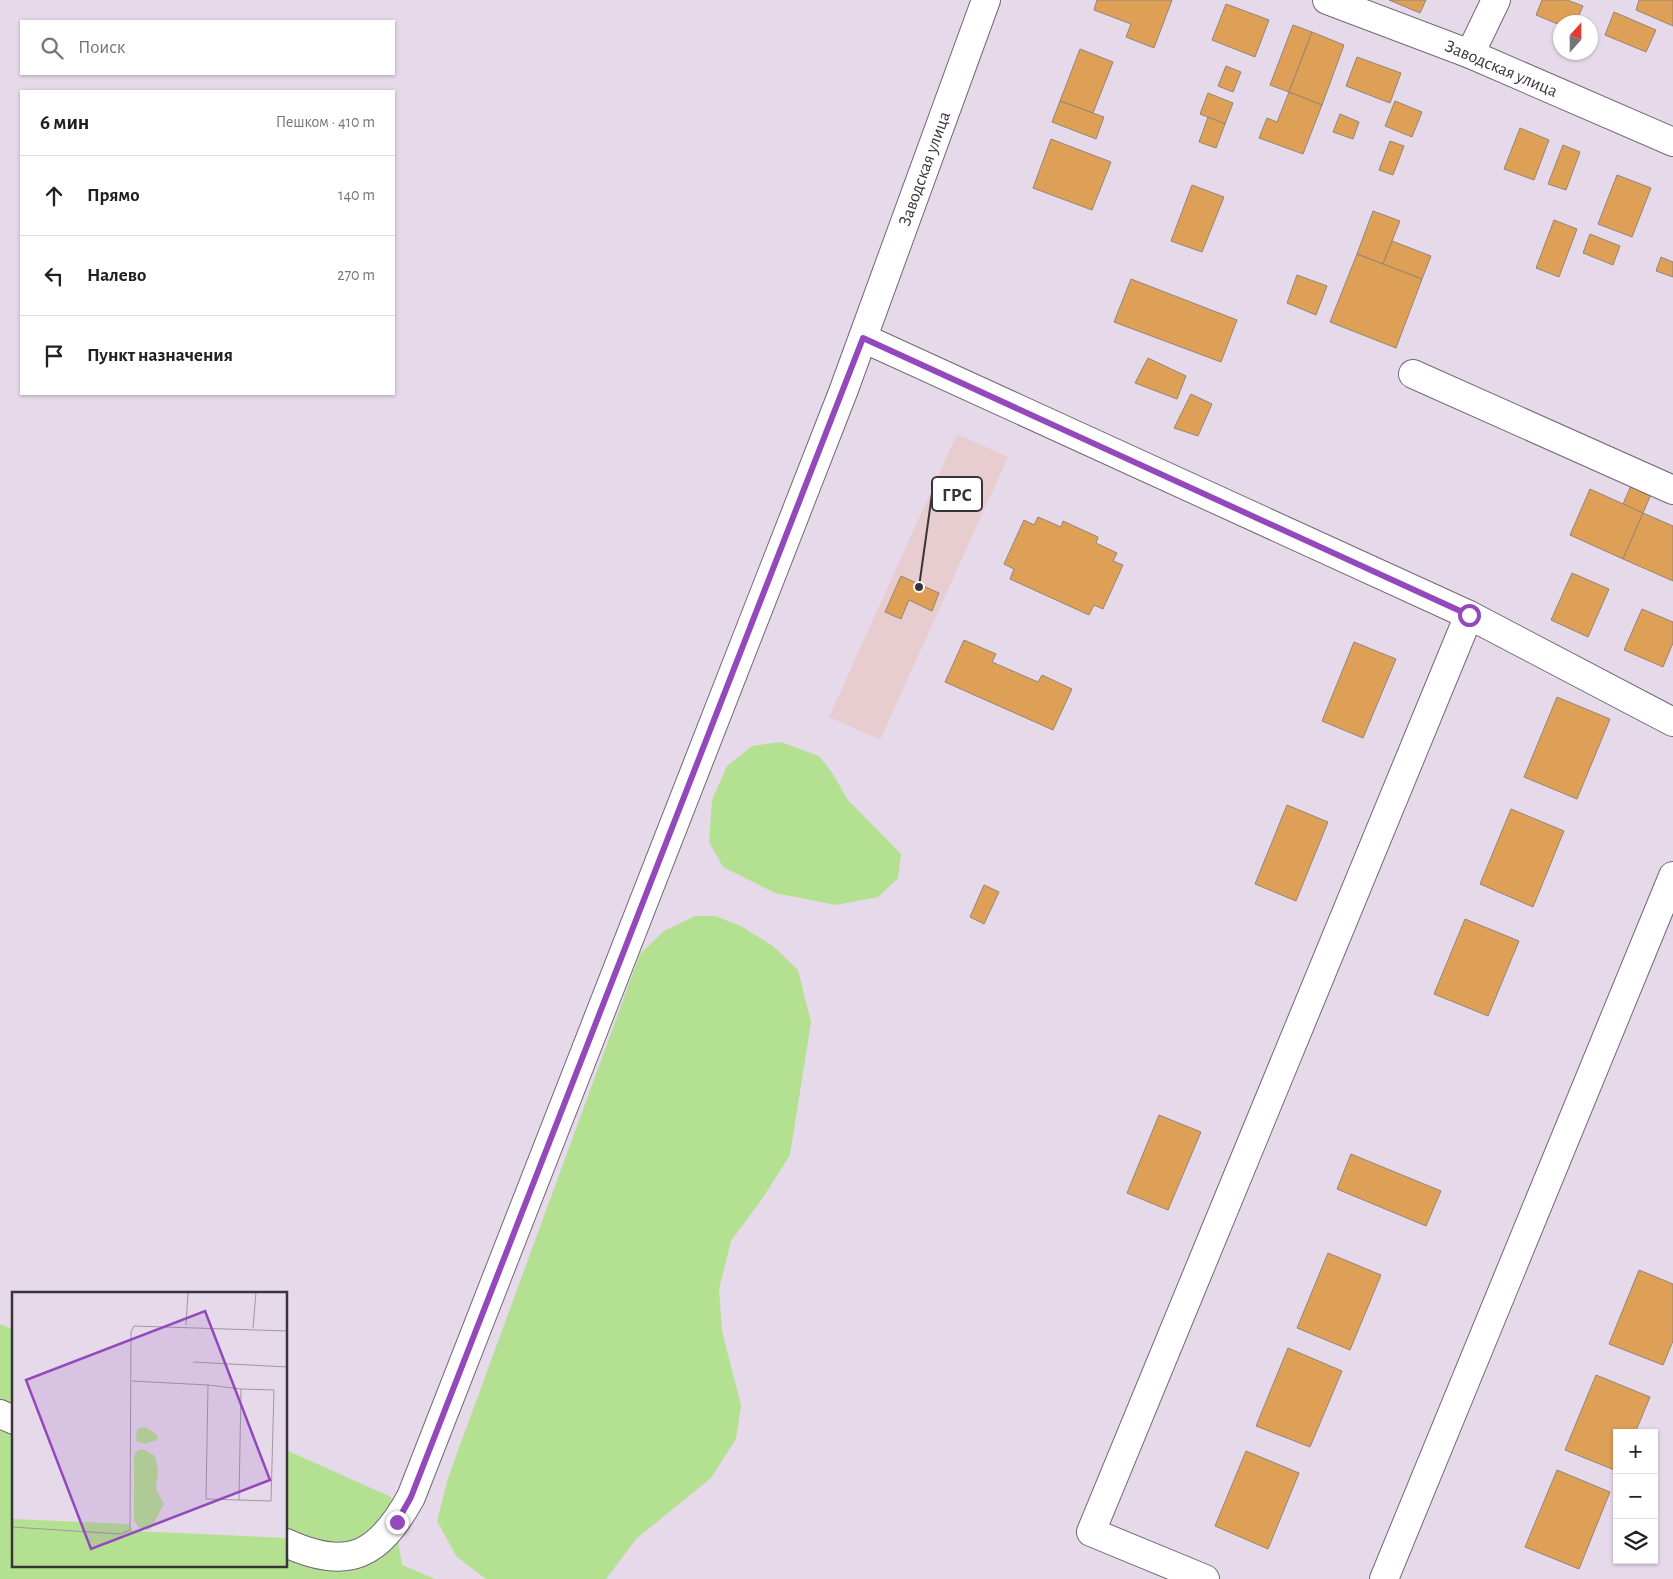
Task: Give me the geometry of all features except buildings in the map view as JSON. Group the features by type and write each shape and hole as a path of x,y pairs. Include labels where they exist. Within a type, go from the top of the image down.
{"street":[{"name":"Заводская улица","path":"288,1544 332,1558 357,1555 379,1542 397,1522 411,1497 863,338 986,0"},
{"name":"Заводская улица","path":"1327,0 1470,54 1673,142"},
{"path":"1470,54 1496,0"},
{"path":"863,338 1469,615 1673,722"},
{"path":"1413,374 1673,490"},
{"path":"1205,1579 1091,1532 1469,615"},
{"path":"1384,1579 1673,876"},
{"path":"0,1414 12,1419"}],"shaded area":[{"path":"957,434 1008,457 880,740 829,717"}],"green space":[{"path":"781,742 819,756 833,774 847,799 901,854 898,878 878,897 836,905 775,893 723,867 709,842 712,800 727,766 752,746"},
{"path":"695,916 715,916 741,926 773,946 798,970 811,1022 790,1155 762,1199 731,1241 719,1289 722,1331 741,1405 736,1439 711,1478 636,1539 606,1579 486,1579 456,1556 437,1521 448,1478 640,954 664,931"},
{"path":"0,1324 12,1329 12,1566 288,1566 288,1451 391,1497 402,1565 435,1579 0,1579"}],"place":[{"name":"ГРС","path":"919,587"}],"route":[{"path":"397,1522 411,1497 863,338 1469,615"}]}
